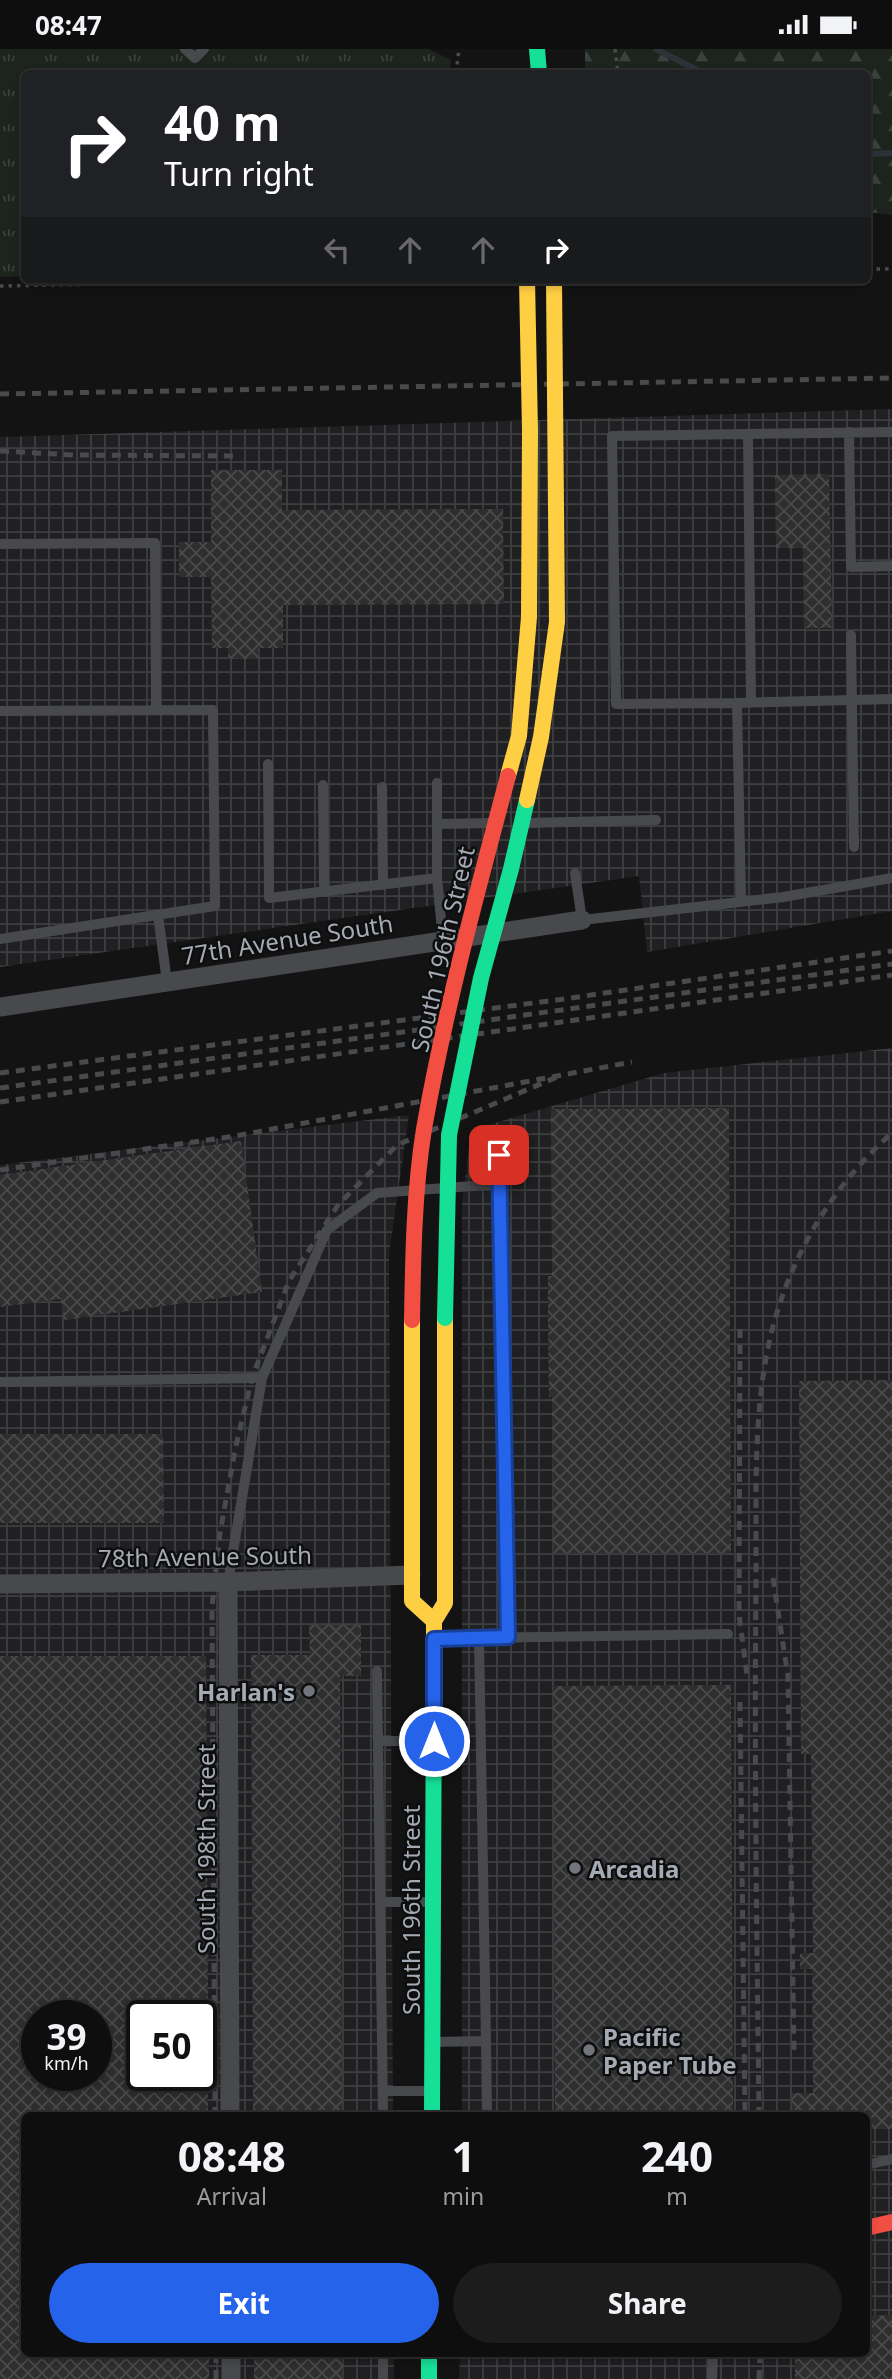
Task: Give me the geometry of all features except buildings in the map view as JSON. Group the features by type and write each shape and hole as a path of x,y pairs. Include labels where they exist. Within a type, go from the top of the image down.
{"main road":[{"path":"537,49 538,70"},
{"name":"South 196th Street","path":"434,1621 412,1601 413,1244 424,1131 456,970 519,736 529,617 527,284"},
{"name":"South 196th Street","path":"432,2112 434,1621 445,1603 445,1318 449,1135 481,978 511,869 541,737 557,622 554,284"},
{"path":"870,2227 892,2222"},
{"path":"429,2357 429,2379"}],"street":[{"name":"77th Avenue South","path":"0,1007 582,920"},
{"name":"78th Avenue South","path":"0,1584 228,1582 411,1575"},
{"name":"South 198th Street","path":"228,1582 230,2112"},
{"path":"231,2357 231,2379"}],"lane":[{"path":"185,49 195,58 204,49"},
{"path":"849,432 851,567 892,566"},
{"path":"892,432 612,436 616,704 892,699"},
{"path":"748,434 751,702"},
{"path":"0,544 155,543 156,710"},
{"path":"851,635 854,847"},
{"path":"737,703 741,902"},
{"path":"0,711 214,710 215,906 0,939"},
{"path":"268,764 269,898 437,878"},
{"path":"437,783 437,878 443,940"},
{"path":"323,785 324,892"},
{"path":"382,787 383,885"},
{"path":"437,824 656,820"},
{"path":"575,873 582,920 741,902 892,879"},
{"path":"158,915 167,982"},
{"path":"499,1155 508,1637"},
{"path":"228,1582 262,1378 327,1230 377,1193 500,1184"},
{"path":"0,1382 262,1378"},
{"path":"434,1639 728,1634"},
{"path":"479,1638 487,2112"},
{"path":"377,1671 383,2112"},
{"path":"379,1741 434,1741"},
{"path":"381,1902 433,1902"},
{"path":"432,2042 486,2041"},
{"path":"383,2091 432,2091"},
{"path":"870,2164 892,2159"},
{"path":"383,2357 383,2379"},
{"path":"712,2379 713,2357"}],"path":[{"path":"456,70 460,49"},
{"path":"615,49 618,70"},
{"path":"871,269 892,269"},
{"path":"0,286 104,284"}],"shaded area":[{"path":"892,409 892,911 647,952 639,876 0,967 0,437"},
{"path":"892,1048 892,2379 459,2379 460,2357 870,2357 870,2112 462,2112 462,1204 471,1130 664,1073"},
{"path":"409,1115 389,1254 393,2112 21,2112 21,2357 394,2357 394,2379 0,2379 0,1165"}],"green space":[{"path":"0,49 428,49 451,60 449,70 21,70 21,276 0,277"},
{"path":"585,49 892,49 892,215 871,212 871,70 585,70"}],"waterway":[{"path":"656,49 697,70"},
{"path":"871,154 892,153"}],"railway":[{"path":"0,394 892,378"},
{"path":"0,451 75,455 234,456"},
{"path":"0,1073 564,999 892,951"},
{"path":"0,1088 892,964"},
{"path":"0,1102 892,975"},
{"path":"0,1170 235,1136 632,1062"},
{"path":"215,2112 212,1607 220,1533 252,1378 289,1281 338,1205 397,1145 557,1077"},
{"path":"759,2112 756,1480 759,1407 770,1337 799,1255 811,1232 840,1190 892,1133"},
{"path":"740,1329 739,1615 747,1675"},
{"path":"773,1578 788,1677 794,2055"},
{"path":"740,1702 745,2112"},
{"path":"216,2357 216,2379"},
{"path":"759,2379 760,2357"}],"traffic: fast":[{"path":"537,49 539,70"},
{"path":"445,1318 449,1135 481,978 527,800"},
{"path":"432,2112 434,1680"},
{"path":"429,2357 429,2379"}],"traffic: slow":[{"path":"508,776 519,736 529,617 527,284"},
{"path":"527,800 541,737 557,622 554,284"},
{"path":"434,1680 434,1621 445,1603 445,1318"},
{"path":"412,1320 412,1601 434,1621"}],"traffic: jam":[{"path":"412,1320 416,1200 424,1129 452,995 508,776"},
{"path":"870,2227 892,2222"}],"place":[{"name":"Harlan's","path":"309,1691"},
{"name":"Arcadia","path":"575,1868"},
{"name":"Pacific Paper Tube","path":"589,2050"}],"route":[{"path":"434,1741 434,1639 508,1637 499,1155"}]}
